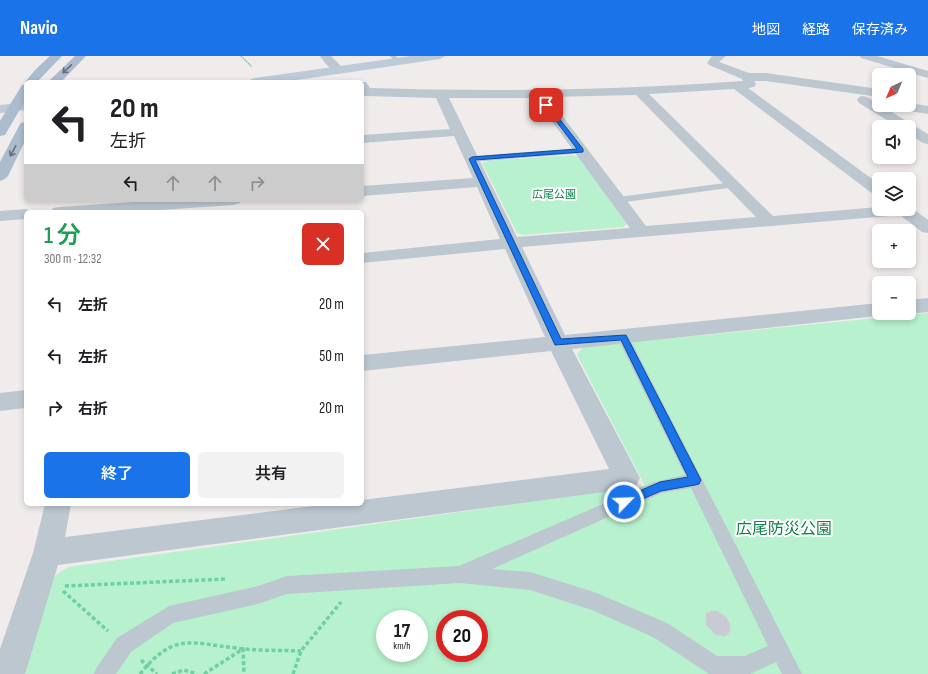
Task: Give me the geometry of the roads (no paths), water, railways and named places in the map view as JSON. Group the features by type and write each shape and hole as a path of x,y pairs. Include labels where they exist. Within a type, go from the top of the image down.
{"main road":[{"path":"33,80 40,71 57,56"},
{"path":"56,80 81,56"},
{"path":"0,132 20,107 24,94"},
{"path":"0,176 24,130"}],"street":[{"path":"325,56 340,71"},
{"path":"270,80 340,71 395,59 440,56"},
{"path":"721,56 715,59 713,63 745,82 872,185"},
{"path":"865,56 928,75"},
{"path":"355,68 359,80"},
{"path":"364,88 441,95 538,93 638,90 745,82 766,77 872,92"},
{"path":"745,82 872,101"},
{"path":"638,90 769,221"},
{"path":"538,93 642,232"},
{"path":"47,553 627,478 558,342 441,95"},
{"path":"916,98 928,100"},
{"path":"863,100 895,120"},
{"path":"0,109 20,107"},
{"path":"916,108 928,110"},
{"path":"364,139 459,132"},
{"path":"916,133 928,140"},
{"path":"364,191 483,182"},
{"path":"122,210 199,202"},
{"path":"916,208 928,207"},
{"path":"364,258 511,243 872,212"},
{"path":"0,216 24,214"},
{"path":"913,216 928,228"},
{"path":"916,306 928,304"},
{"path":"364,363 872,311"},
{"path":"0,402 24,399"},
{"path":"8,674 47,553 58,506"}],"lane":[{"path":"472,159 581,151"},
{"path":"618,200 733,185"},
{"path":"623,337 792,674"},
{"path":"460,574 660,487 695,480"},
{"path":"104,674 124,645 169,615 258,595 287,585 460,574 530,581 594,601 660,630 720,670 746,666 780,650"}],"park label":[{"name":"広尾公園","path":"554,194"},
{"name":"広尾防災公園","path":"784,528"}]}
